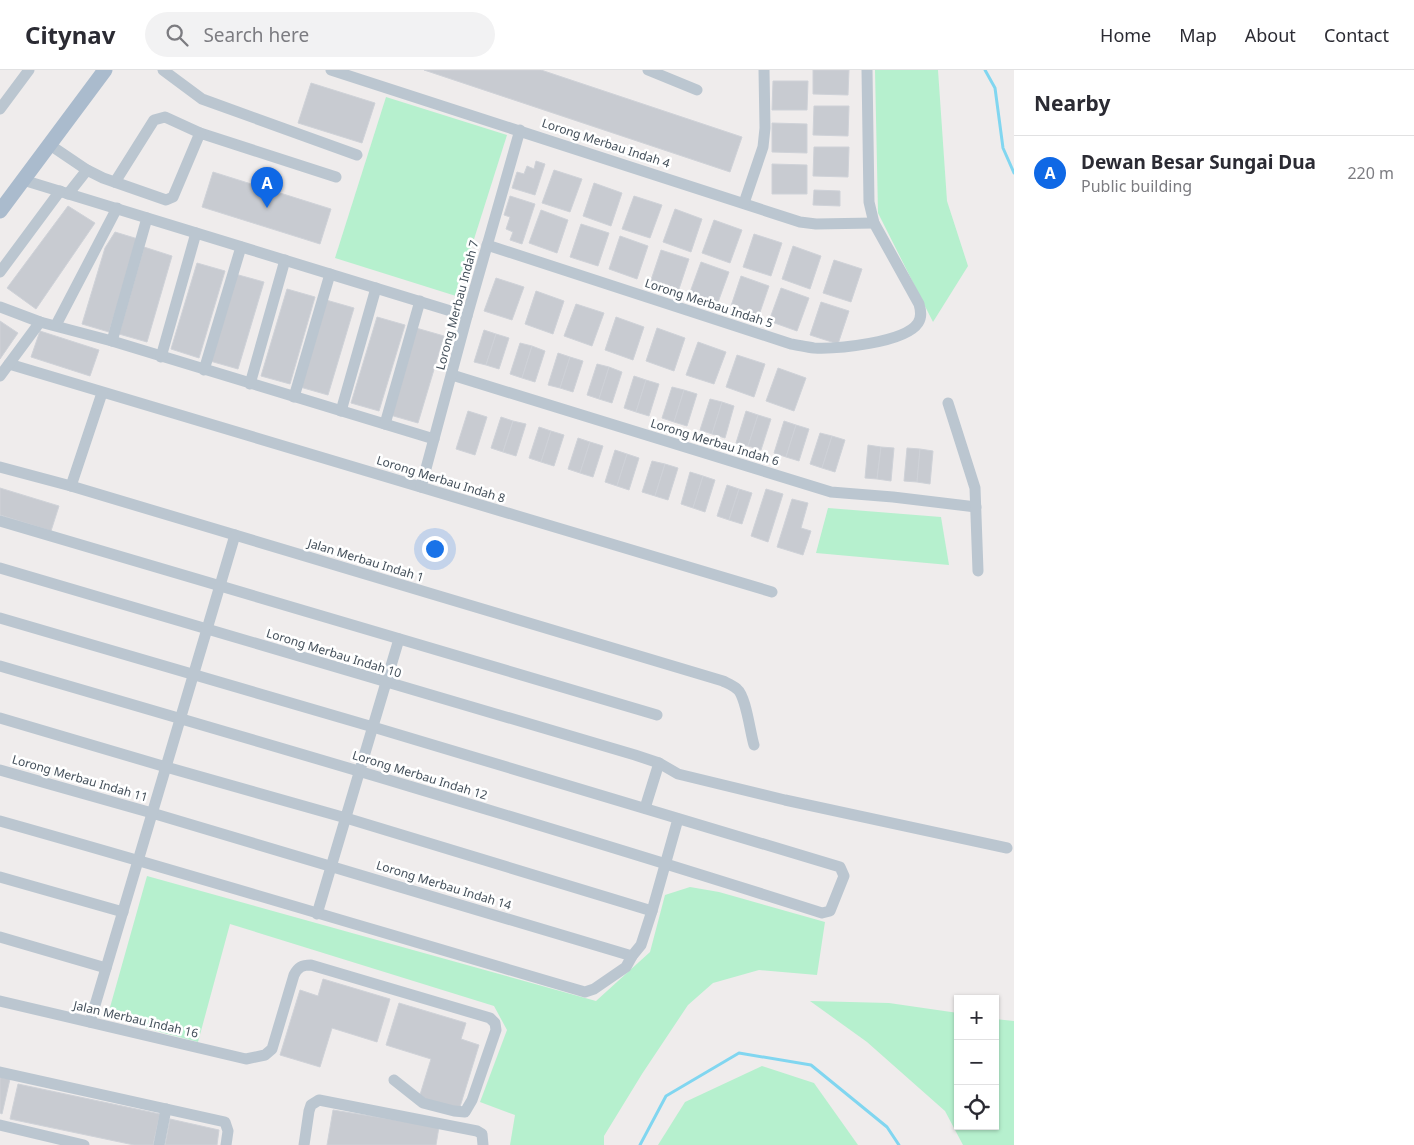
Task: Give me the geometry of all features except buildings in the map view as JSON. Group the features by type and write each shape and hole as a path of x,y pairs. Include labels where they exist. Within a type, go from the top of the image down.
{"main road":[{"path":"0,211 105,70"}],"street":[{"path":"0,109 29,70"},
{"path":"163,70 202,99 357,155"},
{"name":"Lorong Merbau Indah 4","path":"331,70 800,222 816,224 874,223"},
{"path":"648,70 698,90"},
{"path":"744,203 763,147 765,128 764,70"},
{"path":"867,70 869,202 874,223"},
{"path":"115,182 154,120 165,117 200,133 336,177"},
{"name":"Lorong Merbau Indah 7","path":"421,487 520,130"},
{"path":"50,145 87,170 166,200 173,197 200,133"},
{"path":"0,272 64,192 87,170"},
{"path":"23,180 467,316"},
{"path":"56,325 117,208"},
{"path":"112,341 146,218"},
{"name":"Lorong Merbau Indah 5","path":"487,245 791,344 813,348 855,347 898,336 912,330 918,324 920,317 919,304 874,223"},
{"path":"161,357 196,233"},
{"path":"204,370 241,247"},
{"path":"250,384 285,260"},
{"path":"294,397 330,274"},
{"path":"341,411 376,288"},
{"path":"385,424 420,301"},
{"path":"0,307 40,322 112,341 434,439"},
{"path":"0,376 40,322"},
{"name":"Lorong Merbau Indah 8","path":"9,364 772,592"},
{"name":"Lorong Merbau Indah 6","path":"452,375 831,492 976,507"},
{"path":"71,486 102,392"},
{"path":"948,403 975,488 978,571"},
{"name":"Jalan Merbau Indah 1","path":"0,468 71,486 723,681 738,689 746,705 747,720 754,745"},
{"path":"0,521 657,715"},
{"path":"90,1022 235,535"},
{"name":"Lorong Merbau Indah 10","path":"0,568 207,628 386,684 659,764 678,774 785,800 1007,848"},
{"path":"0,618 678,818 641,944 626,966 594,990 585,992 0,820"},
{"path":"318,914 399,639"},
{"name":"Lorong Merbau Indah 12","path":"0,666 360,771 822,913 830,911 844,876 840,867 678,818"},
{"path":"0,718 346,818 652,911"},
{"path":"644,808 659,764"},
{"name":"Lorong Merbau Indah 11","path":"0,770 152,812"},
{"name":"Lorong Merbau Indah 14","path":"152,812 632,956"},
{"path":"0,877 123,912"},
{"path":"0,937 106,968"},
{"name":"Jalan Merbau Indah 16","path":"0,1001 246,1059 265,1055 272,1049 294,975 297,969 303,965 311,965 490,1018 495,1023 496,1030 472,1100 465,1112 423,1103 394,1080"},
{"path":"0,1072 225,1122 228,1131 226,1145"},
{"path":"304,1145 309,1110 311,1105 319,1100 477,1131 482,1134 483,1145"},
{"path":"159,1145 166,1109"},
{"path":"0,1125 84,1145"}],"green space":[{"path":"875,70 938,70 947,201 968,266 933,322 878,213"},
{"path":"386,97 507,135 456,296 335,258"},
{"path":"828,508 941,517 949,565 816,553"},
{"path":"147,876 596,1001 650,952 665,895 690,887 719,892 825,922 817,975 759,970 713,983 688,1005 604,1136 604,1145 510,1145 515,1115 480,1102 507,1030 494,1006 230,924 198,1042 107,1018"},
{"path":"810,1001 889,1003 954,1012 954,1128 945,1111 867,1042"},
{"path":"999,1019 1014,1021 1014,1145 963,1145 955,1130 999,1130"},
{"path":"762,1066 814,1083 858,1145 658,1145 685,1102"}],"waterway":[{"path":"985,70 995,88 1003,148 1014,173"},
{"path":"640,1145 666,1096 739,1053 811,1065 887,1127 899,1145"}],"place":[{"name":"Dewan Besar Sungai Dua","path":"267,208"}]}
